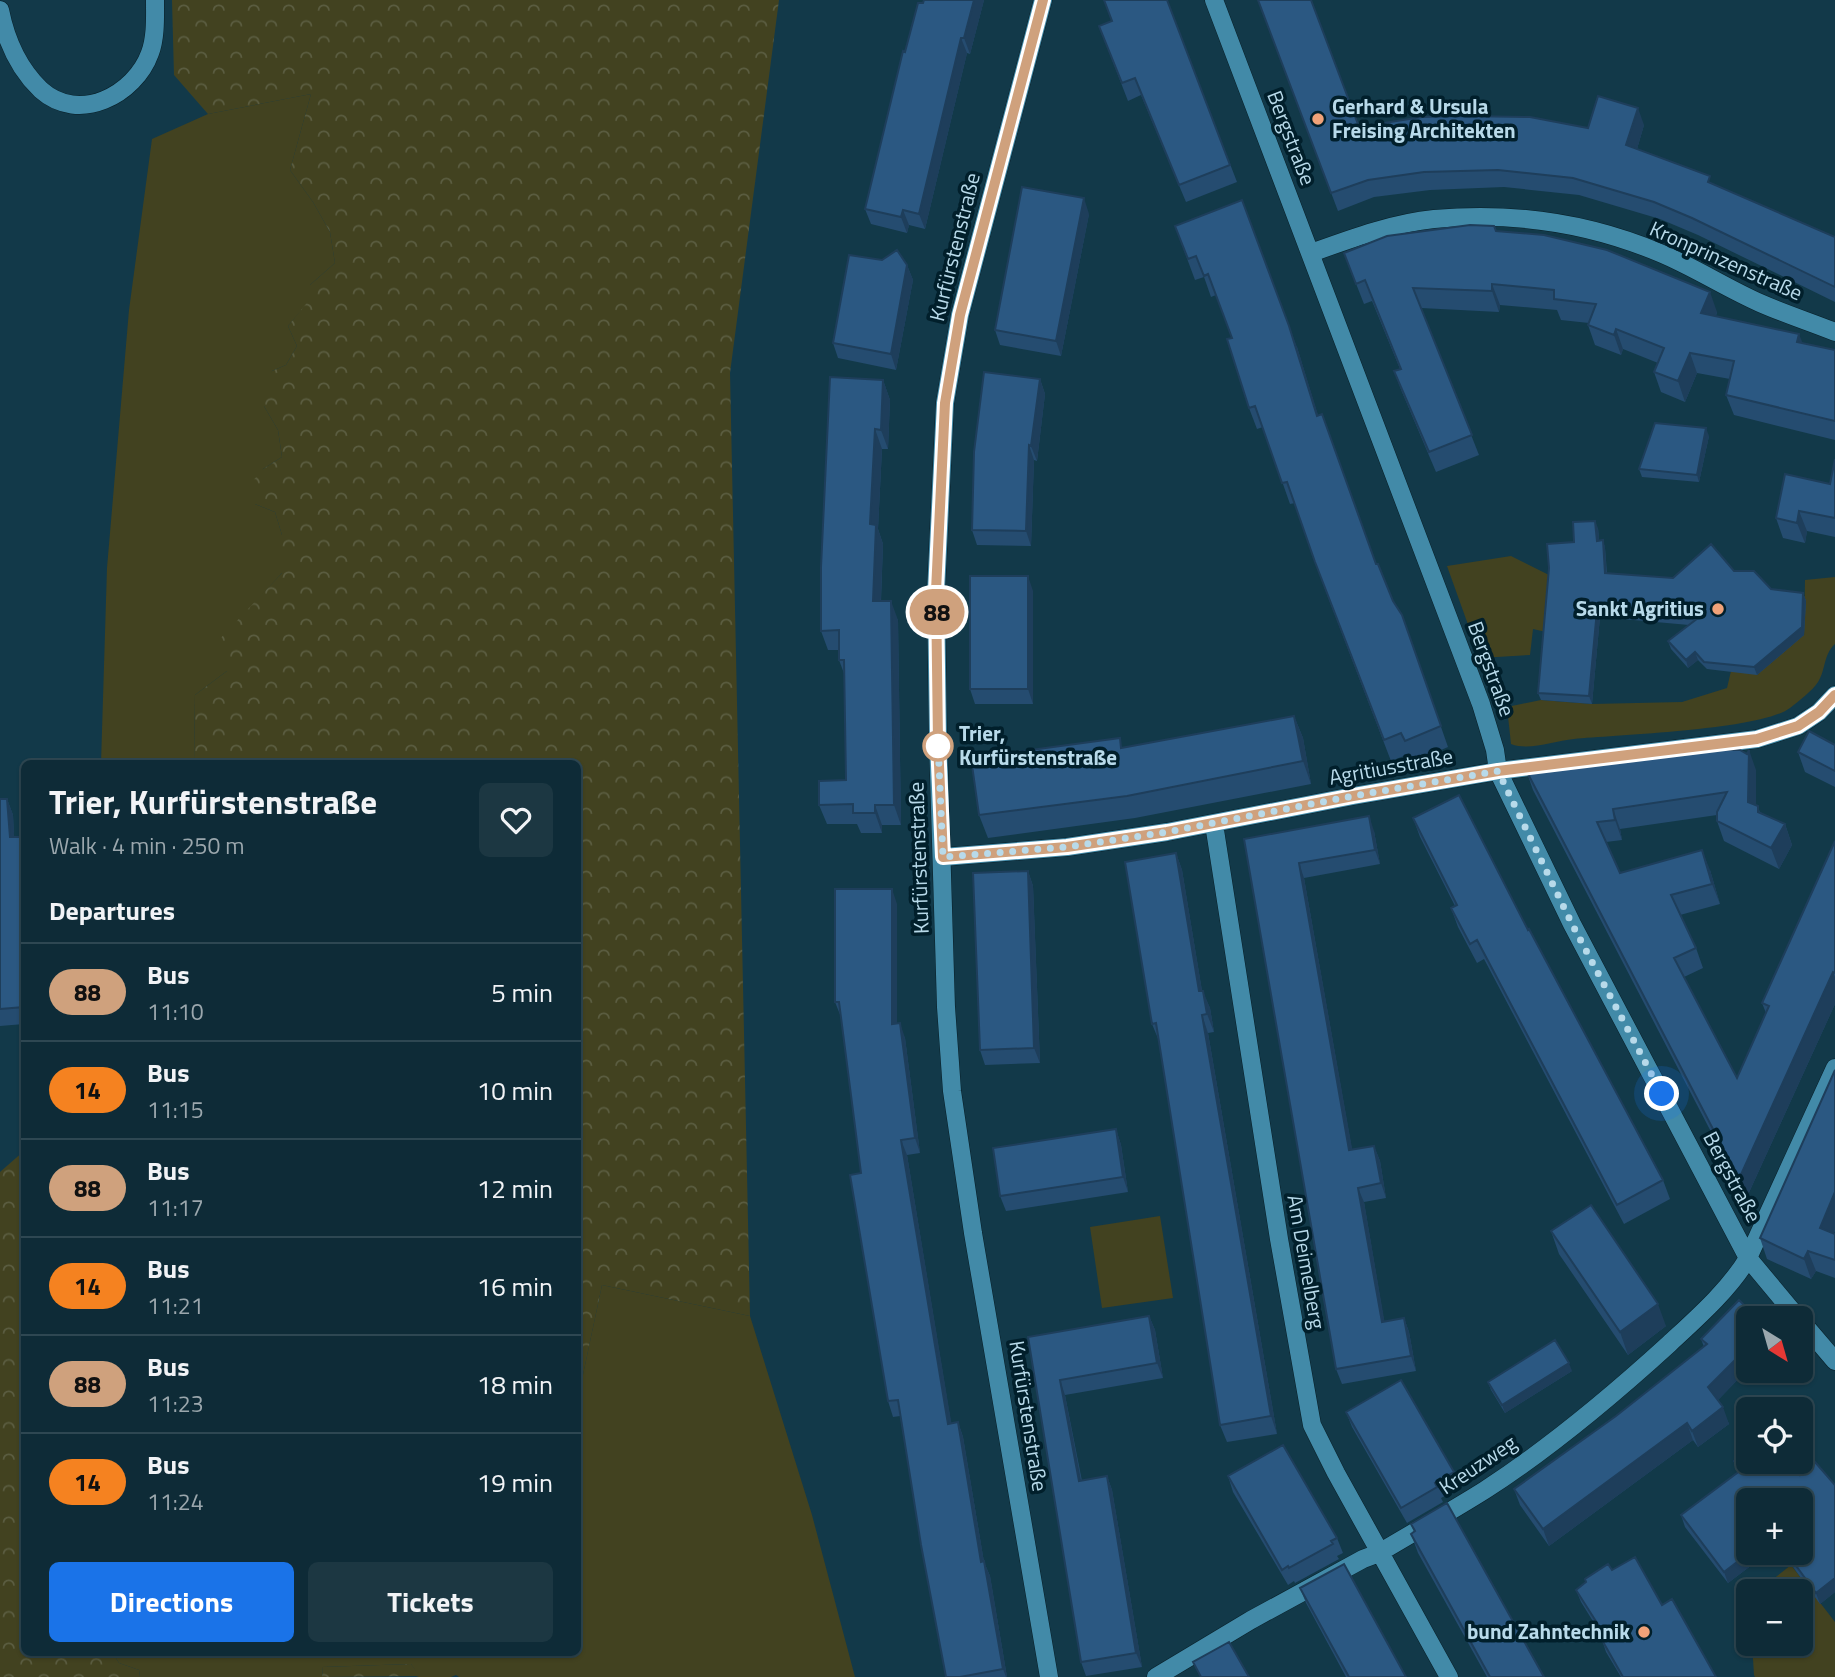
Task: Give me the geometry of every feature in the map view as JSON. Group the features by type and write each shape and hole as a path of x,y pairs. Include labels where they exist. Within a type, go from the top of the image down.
{"street":[{"path":"0,10 8,42 17,61 43,92 64,102 89,104 102,102 126,89 144,66 153,44 155,0"},
{"name":"Kurfürstenstraße","path":"1044,0 960,315 945,403 936,591 946,1007 952,1091 973,1233 1049,1677"},
{"name":"Bergstraße","path":"1214,0 1480,704 1495,750 1498,771 1572,924 1748,1258 1788,1306"},
{"name":"Kronprinzenstraße","path":"1311,253 1388,229 1433,219 1500,218 1552,221 1600,233 1659,253 1758,302 1835,332"},
{"name":"Agritiusstraße","path":"943,857 1067,847 1214,824 1498,771 1757,739 1798,726 1819,712 1835,695"},
{"name":"Am Deimelberg","path":"1214,824 1279,1239 1312,1425 1379,1553 1449,1677"},
{"name":"Kreuzweg","path":"1156,1677 1263,1613 1379,1553 1485,1490 1588,1413 1679,1334 1738,1275 1748,1258 1835,1068"},
{"name":"Bergstraße","path":"1813,1335 1835,1361"}],"green space":[{"path":"172,0 779,0 730,373 750,1316 602,1285 581,1384 581,760 194,760 195,695 227,671 217,642 282,573 282,535 275,512 255,504 250,484 263,469 282,457 278,430 264,406 261,388 272,371 286,365 297,346 288,326 310,299 310,285 335,263 330,232 290,170 311,94 208,114 174,75"},
{"path":"311,94 290,170 330,232 335,263 310,285 311,299 288,326 297,346 286,365 272,371 264,406 278,430 282,457 263,469 255,504 275,512 282,535 282,573 252,606 227,671 195,695 194,760 101,760 107,568 129,310 152,139 208,114"},
{"path":"1511,556 1551,576 1546,632 1533,629 1530,655 1480,658 1447,566"},
{"path":"1835,577 1835,644 1828,653 1818,682 1790,708 1750,722 1720,726 1574,739 1534,746 1511,744 1507,707 1541,700 1592,704 1682,702 1727,688 1731,671 1804,635 1805,580"},
{"path":"21,1154 21,1656 115,1656 119,1663 139,1670 140,1677 0,1677 0,1172"},
{"path":"1160,1216 1173,1298 1102,1308 1090,1227"},
{"path":"602,1285 750,1316 812,1515 855,1677 416,1677 419,1676 411,1664 323,1667 322,1677 140,1677 139,1670 119,1663 115,1656 581,1656 581,1384"},
{"path":"1791,1565 1802,1579 1773,1579"},
{"path":"1813,1594 1835,1622 1835,1677 1754,1675 1753,1656 1813,1656"},
{"path":"411,1664 420,1676 322,1677 323,1667"}],"building":[{"path":"924,0 974,0 964,38 961,38 919,214 903,210 901,217 865,209 903,51 905,52 918,3 923,3"},
{"path":"1104,0 1167,0 1230,165 1179,185 1135,78 1122,83 1099,26 1112,21"},
{"path":"1258,0 1311,0 1359,127 1422,117 1463,116 1530,117 1588,128 1598,96 1638,108 1626,145 1710,176 1708,182 1835,237 1835,287 1654,202 1573,178 1498,170 1424,172 1368,180 1331,193"},
{"path":"1022,187 1084,198 1056,341 995,330"},
{"path":"1242,200 1289,326 1317,416 1322,414 1376,564 1402,615 1441,726 1405,741 1401,733 1384,740 1287,482 1282,483 1255,406 1249,408 1227,339 1232,338 1208,274 1204,276 1196,256 1188,259 1175,226"},
{"path":"1470,225 1494,226 1496,231 1544,235 1607,250 1710,292 1701,313 1799,334 1797,342 1835,350 1835,421 1726,395 1734,361 1690,353 1678,381 1654,372 1664,348 1616,329 1614,335 1588,325 1596,304 1554,299 1554,290 1492,284 1492,291 1413,288 1472,435 1429,452 1394,371 1401,369 1365,280 1356,284 1344,253 1387,236"},
{"path":"897,250 907,265 891,354 833,343 849,255 882,260"},
{"path":"984,372 1040,379 1031,446 1029,445 1026,531 972,530 974,452"},
{"path":"830,377 883,380 881,430 875,429 870,524 876,525 873,601 891,601 894,805 875,805 875,813 853,813 853,804 819,805 819,781 846,780 844,660 839,660 839,630 821,631 821,567"},
{"path":"1655,423 1706,428 1697,475 1639,469"},
{"path":"1835,459 1835,518 1799,511 1797,523 1776,518 1785,474 1830,484"},
{"path":"1595,521 1597,541 1603,540 1605,573 1673,578 1711,544 1734,571 1754,571 1771,589 1803,593 1802,627 1754,667 1704,662 1695,652 1686,660 1668,641 1698,618 1597,610 1589,696 1538,693 1549,568 1547,544 1574,542 1573,522"},
{"path":"970,576 1028,576 1028,689 970,689"},
{"path":"1294,716 1303,761 1127,796 979,815 971,758 1120,738 1121,748"},
{"path":"1809,731 1835,745 1835,771 1798,752"},
{"path":"1692,749 1740,750 1747,754 1749,750 1748,802 1758,806 1758,812 1785,824 1771,848 1717,821 1717,812 1727,792 1613,809 1615,820 1597,822 1620,873 1702,850 1712,884 1671,895 1696,948 1674,958 1737,1078 1769,1006 1762,1003 1835,841 1835,973 1833,972 1739,1179 1526,770"},
{"path":"1459,795 1528,930 1663,1180 1617,1205 1477,940 1470,944 1451,908 1457,905 1413,818"},
{"path":"0,799 7,799 10,837 21,837 21,1007 0,1009"},
{"path":"1369,816 1375,850 1299,863 1349,1150 1374,1146 1381,1183 1358,1188 1382,1322 1404,1318 1411,1356 1336,1369 1244,839"},
{"path":"1176,853 1199,991 1203,991 1207,1014 1202,1015 1271,1416 1220,1425 1156,1023 1152,1024 1125,862"},
{"path":"1028,871 1034,1048 980,1050 973,873"},
{"path":"835,889 892,889 892,1024 900,1023 915,1138 901,1140 948,1424 958,1422 981,1562 984,1561 1003,1669 946,1677 898,1400 888,1401 850,1175 861,1173 839,1002 835,1002"},
{"path":"1835,1070 1835,1192 1820,1228 1835,1234 1835,1260 1808,1251 1804,1259 1760,1238"},
{"path":"1116,1129 1123,1177 1000,1196 993,1148"},
{"path":"1591,1205 1658,1304 1620,1332 1551,1231"},
{"path":"1739,1300 1745,1306 1736,1306 1736,1359 1708,1387 1723,1407 1692,1431 1687,1423 1543,1529 1514,1489 1616,1416 1707,1344 1701,1339"},
{"path":"1149,1316 1157,1363 1060,1380 1079,1481 1107,1476 1136,1653 1081,1662 1028,1337"},
{"path":"1555,1340 1569,1363 1502,1405 1488,1382"},
{"path":"1401,1380 1454,1472 1435,1483 1437,1487 1401,1508 1346,1412"},
{"path":"1283,1445 1337,1538 1331,1541 1333,1544 1282,1570 1228,1476"},
{"path":"1815,1462 1835,1485 1835,1578 1816,1593 1813,1579 1806,1579 1796,1565 1813,1565 1813,1488 1736,1488 1736,1563 1724,1572 1681,1515 1736,1474 1813,1474"},
{"path":"1447,1503 1544,1677 1490,1677 1411,1534 1415,1531 1411,1524"},
{"name":"bund Zahntechnik","path":"1635,1557 1662,1605 1672,1599 1716,1677 1623,1677 1602,1640 1606,1637 1576,1590 1586,1582 1585,1579 1608,1564 1612,1570"},
{"path":"1344,1564 1406,1677 1349,1677 1300,1588"},
{"path":"1229,1642 1249,1677 1201,1677 1193,1662"}],"bus line":[{"name":"88","path":"1043,0 960,315 945,403 936,591 943,857 1067,847 1214,824 1498,771 1757,739 1798,726 1819,712 1835,695"}],"place":[{"name":"Gerhard & Ursula Freising Architekten","path":"1318,119"},
{"name":"Sankt Agritius","path":"1718,609"},
{"name":"Trier, Kurfürstenstraße","path":"938,746"},
{"name":"bund Zahntechnik","path":"1644,1632"}],"route":[{"path":"938,746 938,742 943,857 1067,847 1167,832 1498,771 1572,924 1662,1094"}]}
